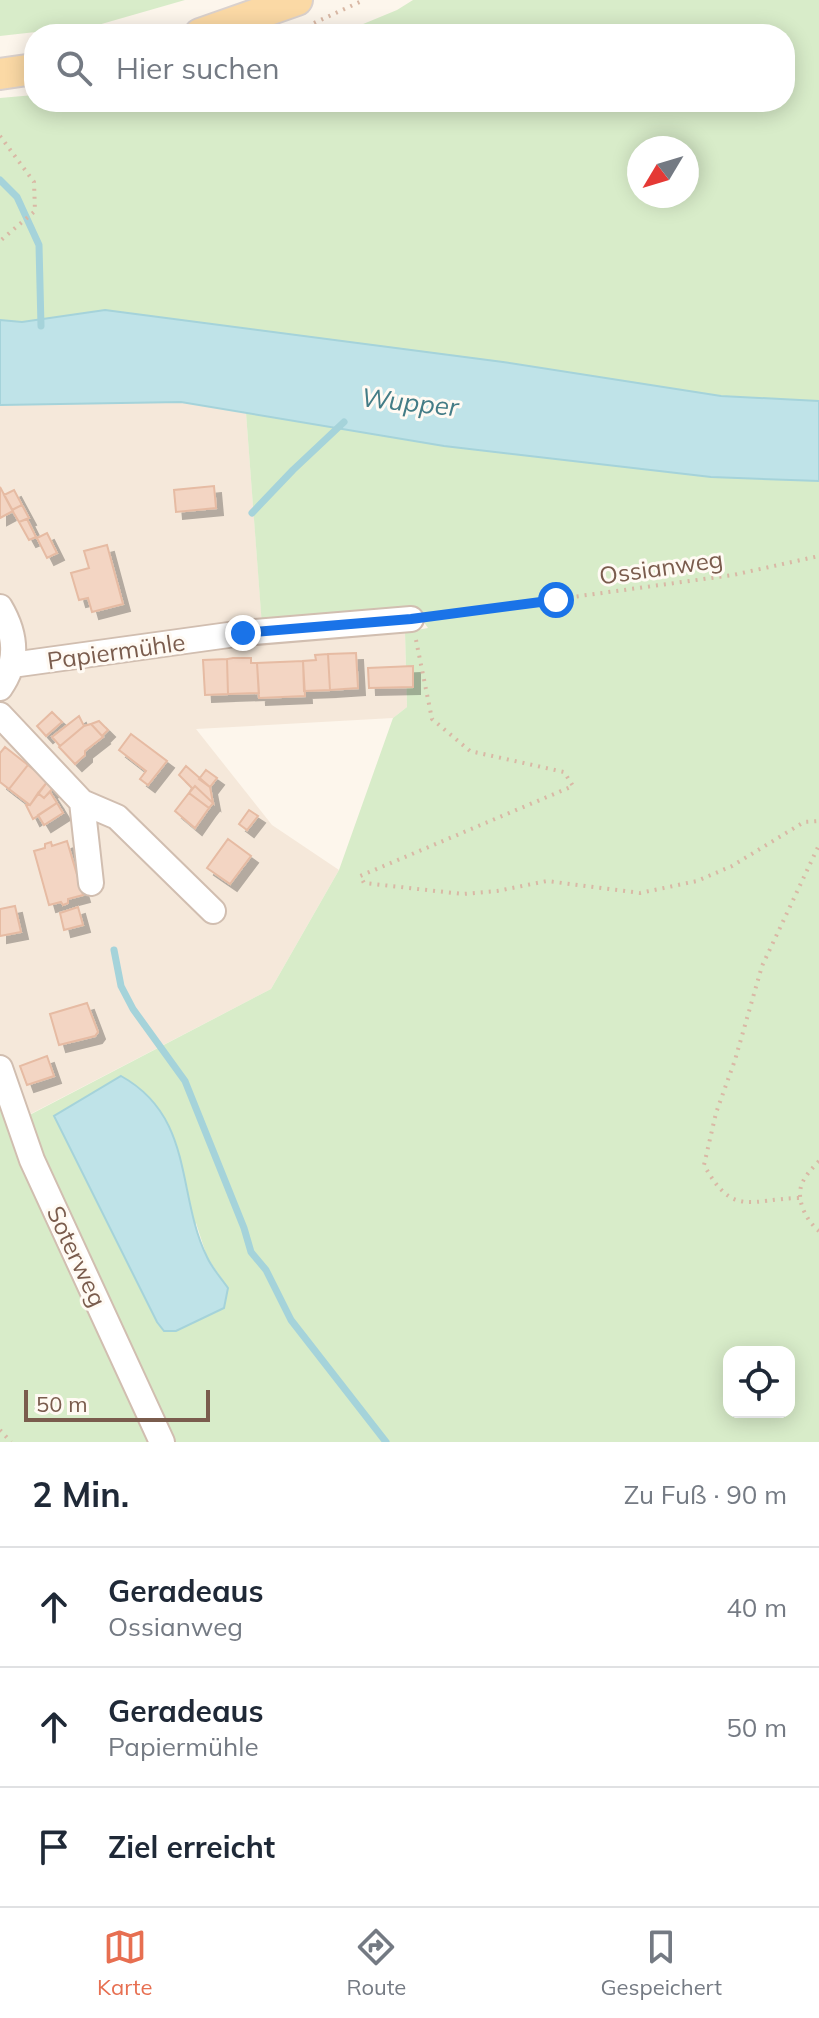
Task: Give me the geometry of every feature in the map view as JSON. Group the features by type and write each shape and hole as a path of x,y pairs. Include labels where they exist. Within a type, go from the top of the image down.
{"main road":[{"path":"247,24 304,12"},
{"path":"0,74 24,70"}],"street":[{"name":"Papiermühle","path":"0,607 10,624 14,644 12,665 0,688"},
{"name":"Papiermühle","path":"12,665 243,633 411,619"},
{"path":"0,715 82,802 117,817 213,911"},
{"path":"82,802 91,883"},
{"name":"Soterweg","path":"0,1068 32,1160 162,1442"}],"path":[{"path":"304,12 364,0"},
{"path":"0,136 34,182 35,211 0,241"},
{"name":"Ossianweg","path":"411,619 733,575 819,556"},
{"path":"411,619 432,719 470,751 564,772 573,786 360,876 364,883 463,894 547,881 640,893 697,881 732,866 804,822 819,821"},
{"path":"799,1198 775,1198 749,1204 734,1201 704,1165 716,1113 762,966 819,845"},
{"path":"819,1161 799,1187 799,1198 807,1218 819,1231"},
{"path":"0,1430 11,1442"}],"shaded area":[{"path":"181,402 246,413 263,637 405,632 407,707 393,718 196,729 272,825 339,870 271,989 17,1121 0,1067 0,405"}],"green space":[{"path":"0,0 185,0 101,24 24,24 24,33 0,36"},
{"path":"413,0 819,0 819,401 721,396 503,362 105,310 22,322 0,320 0,98 24,96 24,112 795,112 795,24 363,24"},
{"path":"246,413 531,456 675,472 819,481 819,1442 0,1442 0,1068 18,1121 271,989 339,870 393,718 407,707 405,632 428,628 416,611 262,626","holes":["196,1223 207,1257 228,1288 224,1308 176,1331"]}],"water":[{"name":"Wupper","path":"105,310 503,362 721,396 819,401 819,481 711,477 444,446 181,402 0,405 0,320 22,322"},
{"path":"121,1076 145,1093 173,1135 197,1233 209,1261 228,1288 224,1308 176,1331 164,1331 157,1322 54,1116"}],"building":[{"path":"214,486 216,508 176,512 174,490"},
{"path":"0,487 13,511 0,518"},
{"path":"14,490 22,505 12,510 4,495"},
{"path":"22,505 29,518 19,522 12,510"},
{"path":"27,519 36,537 29,540 19,522"},
{"path":"47,533 57,553 47,558 37,538"},
{"path":"107,545 123,604 92,612 88,598 79,600 71,573 89,568 84,551"},
{"path":"356,653 358,688 330,690 328,654"},
{"path":"328,654 330,690 304,691 303,661 316,660 315,655"},
{"path":"251,658 251,663 257,663 259,693 228,694 227,659"},
{"path":"227,659 228,694 205,695 203,660"},
{"path":"303,661 305,696 259,698 257,663"},
{"path":"413,666 413,687 369,688 368,668"},
{"path":"52,712 62,722 46,736 37,726"},
{"path":"79,716 84,726 60,746 52,737"},
{"path":"99,721 108,730 102,736 91,724"},
{"path":"91,724 103,737 85,751 85,755 75,764 59,747 84,726"},
{"path":"131,734 167,761 148,785 140,779 146,771 119,750"},
{"path":"5,747 28,765 9,789 0,782 0,753"},
{"path":"28,765 48,781 30,805 9,789"},
{"path":"186,766 210,787 213,803 195,786 189,793 192,788 179,775"},
{"path":"206,770 217,778 210,787 199,779"},
{"path":"48,781 53,788 44,798 38,793"},
{"path":"195,786 213,803 209,808 189,793"},
{"path":"50,792 57,803 33,819 26,805 30,805 38,793 44,798"},
{"path":"189,793 209,808 195,828 175,811"},
{"path":"57,803 63,813 44,825 38,815"},
{"path":"249,810 258,816 247,830 239,824"},
{"path":"228,839 251,856 230,884 207,868"},
{"path":"67,841 83,895 68,899 68,903 63,905 61,902 49,905 34,851 45,848 45,844 51,842 52,846"},
{"path":"15,906 21,932 0,936 0,909"},
{"path":"78,907 83,925 64,930 60,913"},
{"path":"87,1003 98,1032 95,1036 59,1045 50,1014"},
{"path":"47,1056 54,1076 27,1085 20,1066"}],"waterway":[{"path":"0,180 17,197 39,245 41,326"},
{"path":"252,513 344,422"},
{"path":"114,950 121,986 133,1009 185,1081 251,1252 266,1270 291,1320 386,1442"}],"route":[{"path":"243,633 411,619 556,600"}]}
